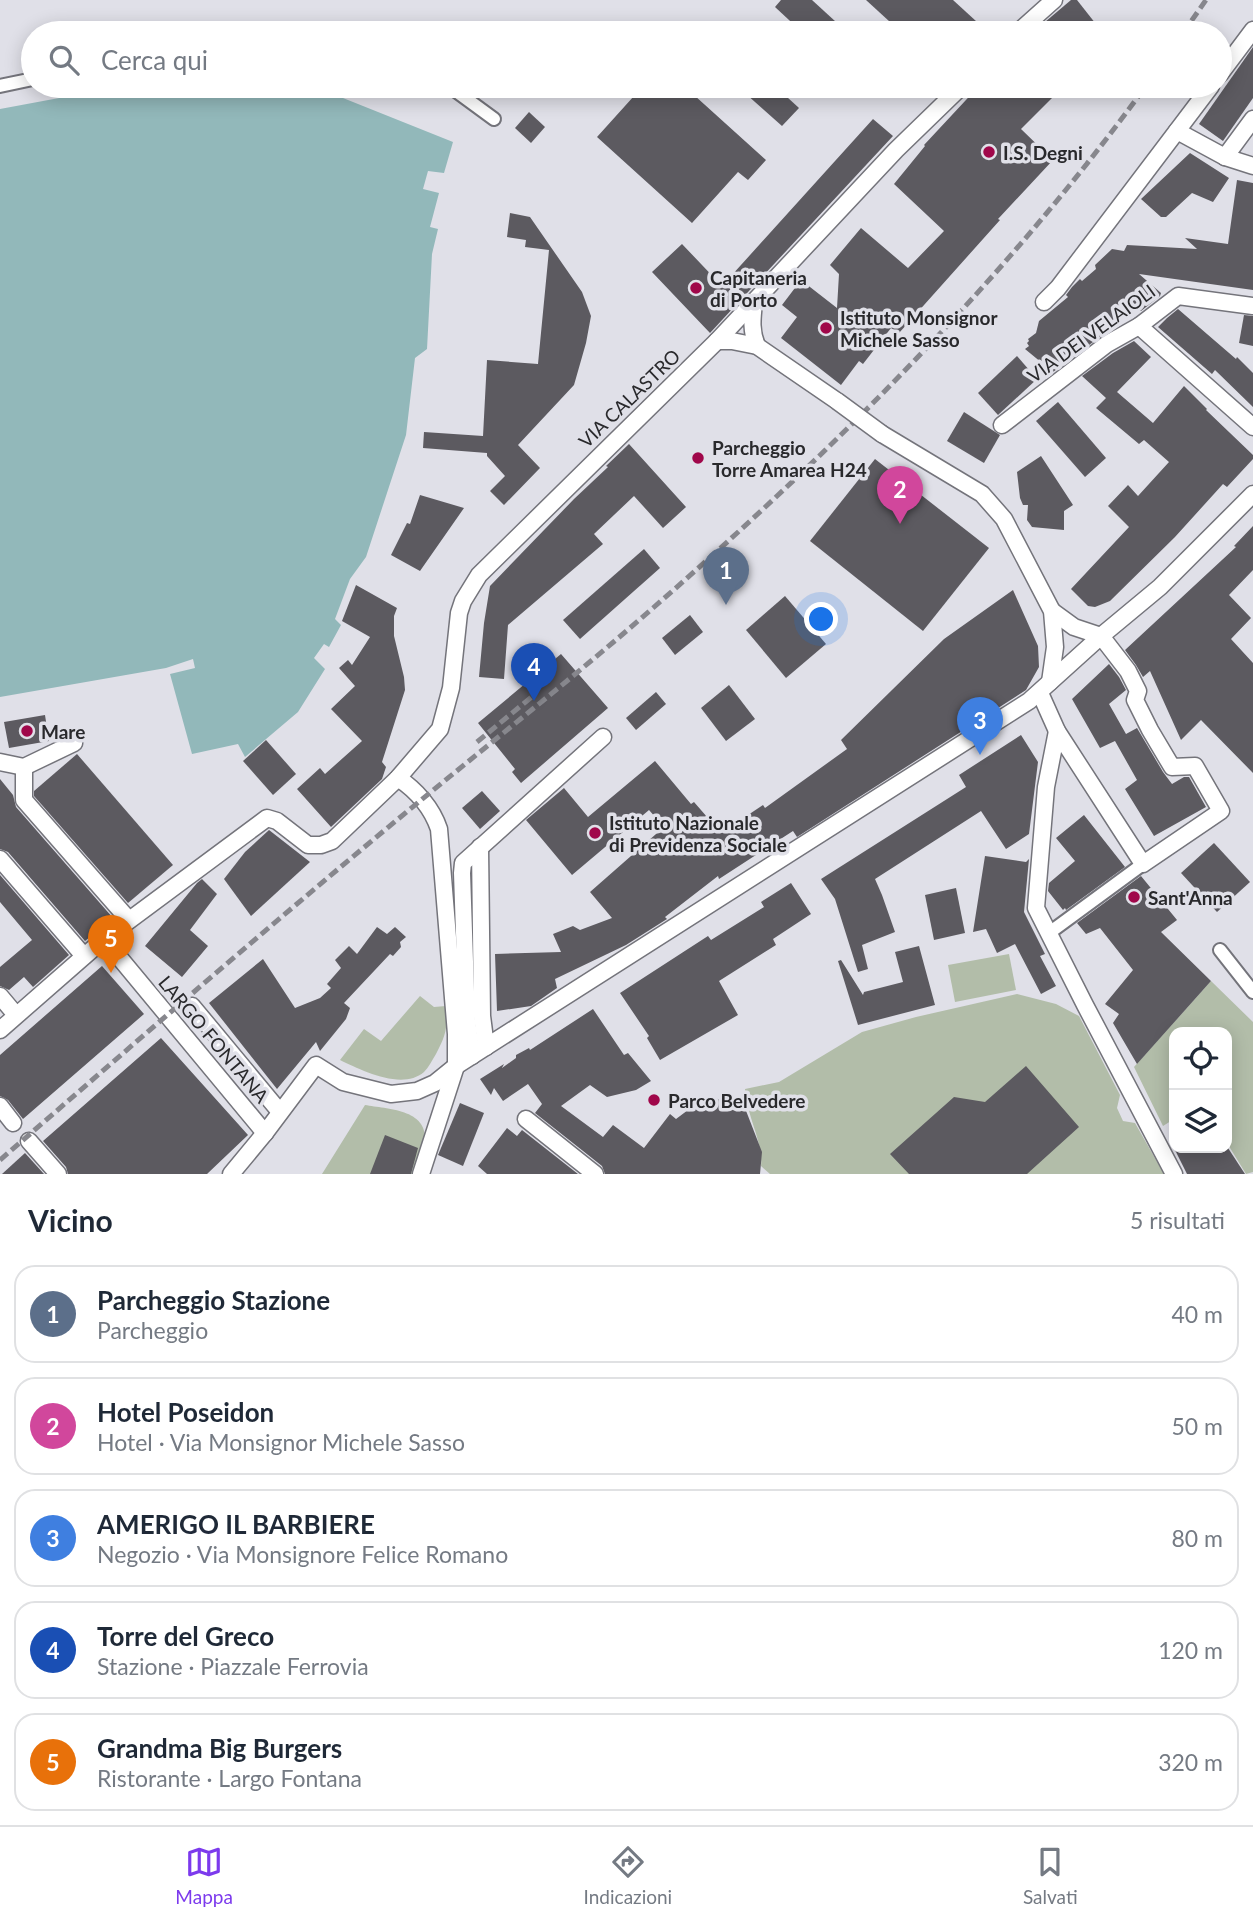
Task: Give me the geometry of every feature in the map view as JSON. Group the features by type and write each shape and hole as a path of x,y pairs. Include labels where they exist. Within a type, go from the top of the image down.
{"street":[{"path":"1030,21 1054,0"},
{"path":"1232,58 1253,30"},
{"path":"0,86 21,82"},
{"path":"466,98 494,119"},
{"name":"VIA CALASTRO","path":"129,920 267,818 277,821 308,845 321,845 332,841 403,781 440,729 451,688 459,613 479,575 717,341 896,150 950,98"},
{"path":"1044,302 1058,288 1202,98"},
{"path":"1226,157 1253,119"},
{"path":"1177,131 1226,157 1253,166"},
{"name":"VIA DEI VELAIOLI","path":"1002,425 1107,344 1139,327 1178,296 1253,306"},
{"path":"754,303 751,324 757,346"},
{"path":"1139,327 1253,427"},
{"path":"717,341 757,346 882,434 982,494 1004,519 1052,611 1055,648 1045,687 1058,731 1143,864"},
{"path":"231,1174 316,1065 343,1082 391,1094 417,1091 435,1083 456,1066 1018,709 1160,587 1253,494"},
{"path":"1049,933 1221,811 1195,766 1172,767 1135,700 1138,691 1128,671 1101,636 1074,627 1052,611"},
{"path":"1058,731 1046,787 1036,908 1174,1174"},
{"path":"479,1052 467,1021 462,868 466,859 603,737"},
{"path":"0,762 24,767 74,743"},
{"path":"0,1030 129,920 24,800 24,767"},
{"path":"403,781 426,804 439,829 456,1034 456,1066 421,1174"},
{"path":"0,859 84,956"},
{"name":"LARGO FONTANA","path":"104,939 265,1133"},
{"path":"1220,950 1253,992"},
{"path":"0,996 16,1015"},
{"name":"LARGO FONTANA","path":"192,1006 280,1112"},
{"path":"0,1106 13,1123"},
{"path":"526,1119 595,1174"},
{"path":"29,1141 58,1174"}],"green space":[{"path":"1009,954 1016,990 955,1002 948,965"},
{"path":"1211,981 1253,1022 1253,1172 1246,1174 1232,1151 1232,1027 1170,1027"},
{"path":"1017,994 1056,1004 1079,1016 1120,1095 1117,1108 1123,1121 1135,1123 1164,1174 770,1174 761,1166 760,1147 745,1089 779,1082 862,1032"},
{"path":"420,996 434,1007 446,1006 447,1013 446,1031 424,1072 405,1080 393,1079 370,1073 340,1060 364,1029 381,1041"},
{"path":"1169,1028 1169,1122 1163,1126 1134,1067"},
{"path":"365,1105 404,1112 420,1122 425,1141 416,1174 322,1174"}],"water":[{"path":"59,98 343,98 453,142 444,173 428,171 423,189 439,193 430,227 438,229 432,254 427,349 415,358 406,435 366,557 350,579 335,619 341,625 329,647 324,644 314,658 325,669 298,712 245,757 238,744 192,754 170,674 195,668 193,659 166,668 0,697 0,109"}],"building":[{"path":"781,0 812,0 835,21 790,21 775,7"},
{"path":"866,0 953,0 976,21 889,21"},
{"path":"1071,0 1077,0 1094,21 1046,21"},
{"path":"1253,47 1253,98 1223,141 1199,124 1217,98 1232,98 1232,77"},
{"path":"632,98 697,98 766,160 748,180 738,172 692,223 597,137"},
{"path":"750,98 788,98 799,108 782,126"},
{"path":"968,98 1052,98 1021,129 1053,160 899,333 891,328 863,364 859,361 841,385 781,338 797,317 782,305 801,280 837,308 839,274 830,265 861,228 908,268 944,231 894,184 924,145"},
{"path":"529,112 545,127 531,143 515,128"},
{"path":"873,119 893,136 710,333 652,272 682,244 722,286"},
{"path":"1190,153 1229,178 1213,202 1192,193 1166,217 1161,217 1141,199"},
{"path":"1237,180 1253,183 1253,290 1139,274 1161,293 1160,296 1141,311 1118,310 1122,323 1053,372 1025,349 1029,346 1028,339 1036,333 1039,321 1068,297 1066,295 1072,287 1096,269 1095,265 1112,249 1124,251 1127,245 1197,249 1185,238 1228,244"},
{"path":"510,213 530,217 582,292 591,316 574,385 518,445 540,468 504,505 490,491 505,476 487,453 423,448 424,432 483,436 487,360 538,364 549,250 525,247 526,240 507,237"},
{"path":"1178,309 1253,373 1253,407 1215,370 1212,374 1158,327"},
{"path":"1244,315 1253,316 1253,346 1239,343"},
{"path":"1134,341 1151,357 1117,392 1153,423 1184,386 1253,455 1253,459 1227,487 1223,484 1175,537 1110,601 1095,607 1088,606 1071,589 1129,527 1108,506 1128,485 1138,496 1169,462 1144,440 1139,444 1096,408 1106,398 1082,376"},
{"path":"1017,356 1037,379 998,415 978,393"},
{"path":"1058,402 1106,458 1085,477 1036,421"},
{"path":"964,412 1000,435 984,463 947,441"},
{"path":"629,444 686,507 663,528 634,496 594,534 603,544 508,625 504,679 479,677 490,586"},
{"path":"1041,456 1073,505 1064,511 1064,530 1032,527 1027,520 1028,505 1023,505 1020,498 1017,472"},
{"path":"875,459 989,548 923,631 810,541"},
{"path":"420,495 464,508 420,571 391,555 407,523 410,524"},
{"path":"1253,526 1253,570 1229,595 1251,618 1231,639 1253,663 1253,773 1201,720 1181,740 1150,671 1143,677 1125,650 1236,547 1234,546"},
{"path":"644,549 660,568 580,639 563,620"},
{"path":"356,585 397,608 394,616 394,636 405,690 382,762 386,767 382,779 331,827 297,789 320,768 325,774 362,741 331,709 355,686 339,668 348,660 352,665 370,637 342,621"},
{"path":"1013,590 1038,646 1039,667 1026,690 797,837 793,831 719,879 718,876 665,917 667,919 626,945 555,979 557,988 531,1006 497,1011 495,954 561,952 553,934 573,926 580,930 612,918 590,892 664,827 649,810 572,875 526,820 564,788 588,817 655,761 691,804 694,802 721,833 763,805 765,808 847,749 841,740 944,639"},
{"path":"785,596 826,644 786,678 746,630"},
{"path":"690,615 703,632 675,655 662,638"},
{"path":"561,654 608,708 521,783 512,772 515,769 478,723"},
{"path":"1109,664 1126,690 1109,704 1126,734 1137,728 1172,784 1189,777 1206,807 1154,836 1125,789 1137,780 1115,741 1100,748 1072,699"},
{"path":"729,685 755,719 726,741 701,708"},
{"path":"656,692 666,704 636,730 626,718"},
{"name":"Mare","path":"45,715 49,741 9,748 4,722"},
{"path":"1021,735 1038,762 1029,834 1006,849 981,811 875,879 895,932 862,945 868,969 858,972 835,899 821,879 966,787 959,775"},
{"path":"266,740 296,774 273,795 243,761"},
{"path":"77,754 173,865 128,903 34,796 34,791"},
{"path":"0,779 13,795 16,807 113,918 85,941 8,852 0,849"},
{"path":"482,791 500,811 480,829 462,808"},
{"path":"1084,815 1125,867 1063,910 1048,891 1049,883 1075,861 1056,838"},
{"path":"269,830 310,862 251,916 224,879 245,852"},
{"path":"1214,843 1250,882 1217,912 1181,873"},
{"path":"985,856 1026,862 1029,859 1024,912 1045,954 1040,956 1056,986 1041,994 1015,944 997,953 986,929 973,932"},
{"path":"0,875 69,955 33,987 24,977 9,990 0,986 0,967 32,940 0,902"},
{"path":"1141,876 1177,920 1161,932 1211,981 1137,1064 1113,1023 1119,1014 1105,1004 1133,970 1100,928 1086,934 1077,923"},
{"path":"202,879 217,894 190,930 208,946 182,977 145,946"},
{"path":"791,883 811,914 773,939 776,945 719,981 738,1015 660,1060 647,1038 649,1036 620,993 708,936 711,940 764,907 761,902"},
{"path":"956,888 965,933 934,940 925,895"},
{"path":"377,927 387,934 395,927 406,937 400,942 401,947 393,956 390,954 344,1003 350,1008 346,1019 320,1051 316,1042 277,1089 209,1003 263,959 295,1008 320,998 331,988 327,984 341,968 335,960 349,946 357,954"},
{"path":"919,946 935,1005 858,1025 838,961 841,960 863,995 864,992 903,982 895,952"},
{"path":"102,966 144,1014 23,1119 8,1100 0,1096 0,1055"},
{"path":"593,1009 624,1055 628,1053 651,1081 636,1090 607,1097 590,1085 561,1106 603,1137 613,1125 644,1148 670,1114 676,1119 688,1110 685,1106 690,1099 699,1100 708,1096 721,1100 731,1094 743,1103 762,1152 760,1174 605,1174 602,1166 535,1113 542,1104 528,1084 503,1101 494,1088 491,1095 480,1079 504,1064 502,1068 516,1058 516,1055 529,1048 530,1050"},
{"path":"161,1038 248,1135 207,1174 68,1174 66,1167 43,1141"},
{"path":"1026,1066 1079,1127 1027,1174 909,1174 890,1154 954,1097 985,1102"},
{"path":"460,1103 484,1113 463,1166 438,1155"},
{"path":"507,1128 517,1136 522,1130 578,1174 487,1174 478,1166"},
{"path":"385,1135 418,1148 411,1174 370,1174"},
{"path":"25,1153 44,1174 2,1174"},
{"path":"1176,1153 1231,1153 1245,1174 1187,1174"}],"railway":[{"path":"1191,21 1206,0"},
{"path":"0,1160 306,896 623,634 786,487 851,425 975,295 1035,228 1137,98"},
{"path":"477,742 534,695"}],"place":[{"name":"I.S. Degni","path":"989,152"},
{"name":"Capitaneria di Porto","path":"696,288"},
{"name":"Istituto Monsignor Michele Sasso","path":"826,328"},
{"name":"Parcheggio Torre Amarea H24","path":"698,458"},
{"name":"Hotel Poseidon","path":"900,524"},
{"name":"Parcheggio Stazione","path":"726,605"},
{"name":"Torre del Greco","path":"534,701"},
{"name":"Mare","path":"27,731"},
{"name":"AMERIGO IL BARBIERE","path":"980,755"},
{"name":"Istituto Nazionale di Previdenza Sociale","path":"595,833"},
{"name":"Sant'Anna","path":"1134,897"},
{"name":"Grandma Big Burgers","path":"111,973"},
{"name":"Parco Belvedere","path":"654,1100"}]}
